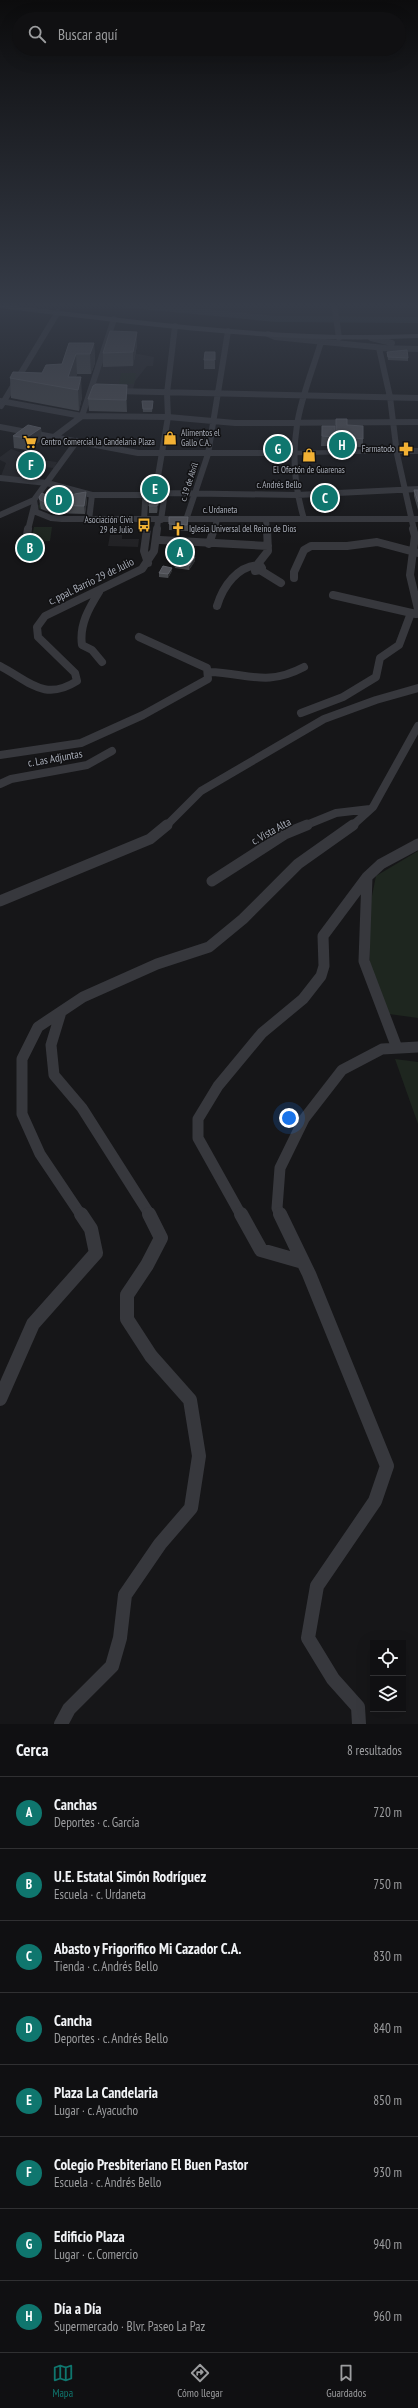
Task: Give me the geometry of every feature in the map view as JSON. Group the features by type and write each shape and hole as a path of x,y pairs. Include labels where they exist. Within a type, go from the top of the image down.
{"street":[{"path":"15,383 1,403 82,416 168,417 214,422 297,424 418,422"},
{"path":"54,437 82,416 93,383"},
{"path":"157,482 163,454 168,417 168,383"},
{"name":"c. 19 de Abril","path":"186,520 208,454 219,383"},
{"path":"304,520 297,495 295,453 297,424 310,383"},
{"path":"301,713 366,685 376,677 380,658 399,645 416,612 410,575 416,552 415,519 404,490 387,383"},
{"path":"0,390 9,393"},
{"path":"91,391 99,391"},
{"path":"106,391 306,397 418,398"},
{"path":"0,427 138,453 208,454 418,452"},
{"path":"25,547 30,516 34,503 77,441"},
{"path":"0,478 47,483 92,495 145,495 146,484 157,482 165,484 164,494"},
{"name":"c. Andrés Bello","path":"164,494 297,495 418,490"},
{"name":"c. ppal. Barrio 29 de Julio","path":"0,666 40,690 53,692 77,681 75,673 43,644 38,637 37,627 41,620 50,612 99,592 135,574 148,563 154,551 164,494"},
{"path":"89,520 92,495"},
{"name":"c. ppal. Barrio 29 de Julio","path":"145,495 146,520 144,551 148,563"},
{"path":"0,515 34,503"},
{"name":"c. Urdaneta","path":"34,503 36,512 51,518 89,520 415,519"},
{"path":"209,544 217,520"},
{"path":"217,606 227,586 234,577 247,568 253,571 259,567 266,555 268,546 266,520"},
{"path":"160,540 209,544 268,546"},
{"path":"294,578 294,572 304,550 311,546 347,546 377,542 416,552"},
{"path":"259,567 281,583"},
{"path":"99,592 84,620 81,636 82,645 92,650 102,662"},
{"path":"333,595 416,612"},
{"path":"0,755 81,743 190,690 208,679 209,672 207,668 139,637"},
{"path":"209,672 270,680 289,676 304,667"},
{"path":"0,901 150,839 173,820 201,791 324,719 418,688"},
{"path":"0,1399 8,1377 33,1324 75,1279 96,1253 91,1229 40,1154 22,1114 22,1059 38,1027 83,997 158,964 209,947 243,919 298,864 348,830 370,809 417,729"},
{"name":"c. Las Adjuntas","path":"0,784 10,779 87,765 112,751"},
{"name":"c. Vista Alta","path":"212,881 284,834 336,813 370,809"},
{"path":"303,1262 261,1250 198,1138 198,1119 218,1086 262,1033 303,999 321,976 324,966 322,944 325,931 367,877 381,864 418,844"},
{"path":"367,877 364,961 397,1048"},
{"path":"61,1012 52,1045 54,1075 82,1108 148,1211 161,1238 147,1265 127,1295 127,1320 151,1356 190,1400 199,1456 191,1508 160,1544 125,1594 120,1638 112,1666 69,1709 61,1724"},
{"path":"359,1724 358,1707 333,1678 308,1638 317,1586 375,1501 387,1466 303,1262 277,1208 280,1168 304,1119 342,1070 382,1049 418,1047"}],"shaded area":[{"path":"95,383 134,383 133,390 94,388"},
{"path":"11,449 42,460 57,462 54,468 31,466 24,478 1,476 6,463 0,460 0,457"},
{"path":"53,488 85,496 87,500 40,509 38,506"},
{"path":"34,527 52,527 50,541 31,542"},
{"path":"110,535 122,535 122,539 139,539 138,547 108,546"},
{"path":"171,545 196,547 189,559 165,557"},
{"path":"418,851 418,1018 389,1014 370,966 369,911 376,876"},
{"path":"395,1059 418,1062 418,1124"}],"building":[{"path":"41,383 80,383 78,390"},
{"path":"96,384 127,385 126,400 88,399 93,386"},
{"path":"142,401 153,401 152,409 143,409"},
{"path":"336,419 347,419 347,425 363,426 363,439 355,438 355,434 336,433"},
{"path":"28,425 41,428 26,438 13,436"},
{"path":"322,426 335,426 335,437 322,436"},
{"path":"150,488 160,488 157,506 149,506"},
{"path":"414,490 418,490 418,502"},
{"path":"86,492 84,506 52,505 40,500 39,497 42,493 51,498"},
{"path":"169,517 188,517 187,525 169,524"},
{"path":"180,555 195,557 189,566 174,564"},
{"path":"163,566 172,568 168,574 159,573"}],"place":[{"name":"Alimentos el Gallo C.A.","path":"170,438"},
{"name":"Centro Comercial la Candelaria Plaza","path":"30,442"},
{"name":"Día a Día","path":"342,445"},
{"name":"Edificio Plaza","path":"278,449"},
{"name":"Farmatodo","path":"406,449"},
{"name":"El Ofertón de Guarenas","path":"309,455"},
{"name":"Colegio Presbiteriano El Buen Pastor","path":"31,465"},
{"name":"Plaza La Candelaria","path":"155,489"},
{"name":"Abasto y Frigorifico Mi Cazador C.A.","path":"325,498"},
{"name":"Cancha","path":"59,500"},
{"name":"Asociación Civil 29 de Julio","path":"144,525"},
{"name":"Iglesia Universal del Reino de Dios","path":"178,529"},
{"name":"U.E. Estatal Simón Rodríguez","path":"30,548"},
{"name":"Canchas","path":"180,552"}]}
